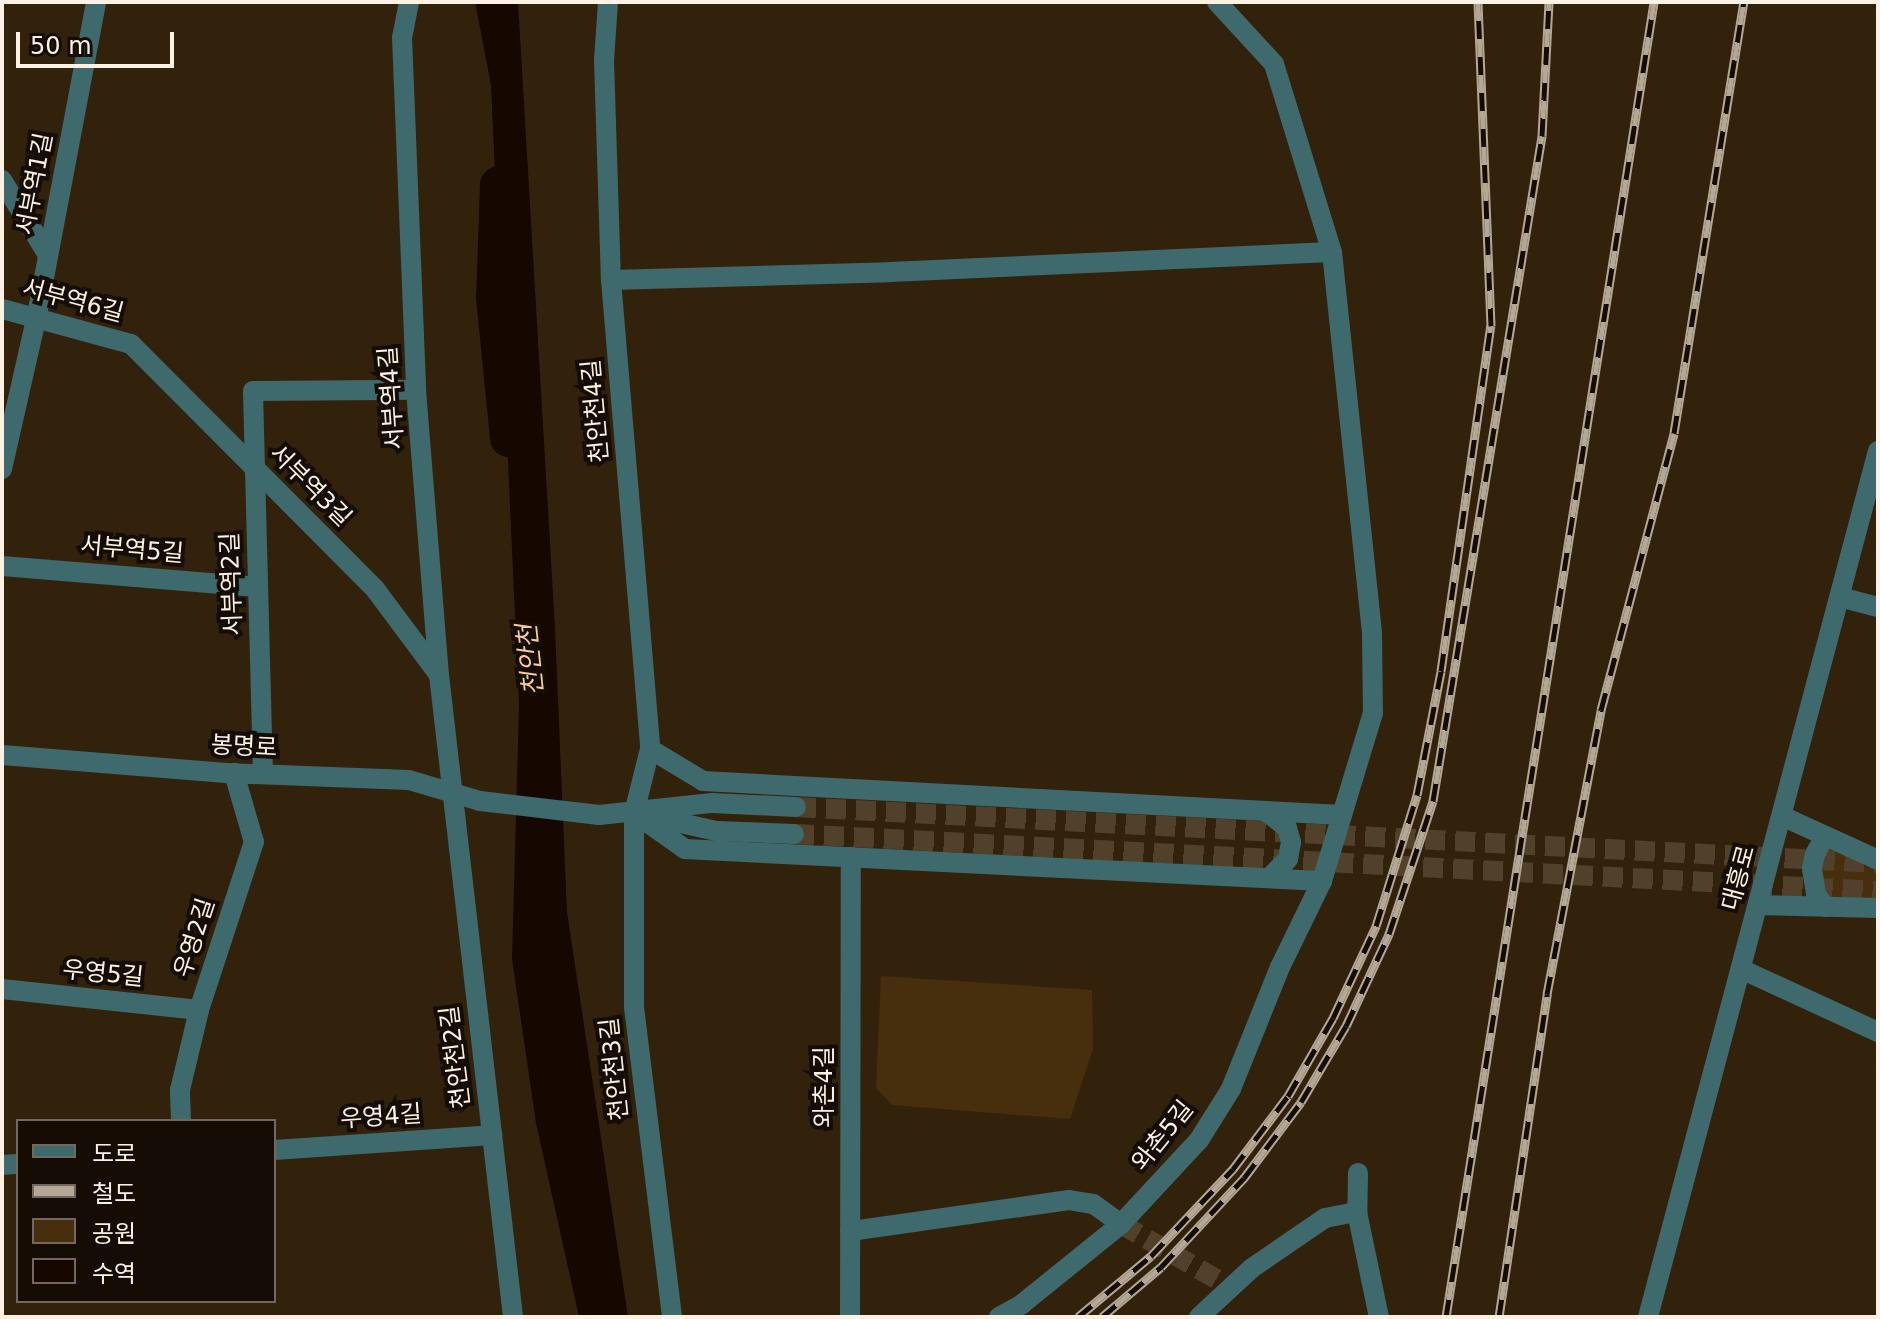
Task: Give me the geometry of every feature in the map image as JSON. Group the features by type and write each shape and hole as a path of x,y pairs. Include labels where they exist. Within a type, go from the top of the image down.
{"street":[{"name":"서부역1길","path":"2,469 37,315 96,2"},
{"name":"서부역4길","path":"409,2 402,37 416,390 451,790"},
{"name":"천안천4길","path":"608,2 604,60 611,280 650,749 634,813"},
{"name":"와촌5길","path":"999,1317 1022,1304 1121,1224 1199,1140 1231,1089 1280,967 1322,881 1373,713 1375,690 1332,252 1274,64 1217,2"},
{"path":"2,180 48,255"},
{"path":"611,280 890,272 1332,252"},
{"name":"서부역6길","path":"2,309 37,315 131,344"},
{"name":"서부역3길","path":"131,344 375,589 439,675"},
{"name":"서부역2길","path":"263,774 253,391 416,390"},
{"name":"대흥로","path":"1648,1317 1878,451"},
{"name":"서부역5길","path":"2,566 258,587"},
{"path":"1840,597 1878,607"},
{"path":"650,749 703,781 1342,815"},
{"name":"봉명로","path":"2,755 234,773 409,780 480,801 599,815 634,813"},
{"name":"우영2길","path":"181,1119 180,1090 199,1010 254,842 234,773"},
{"name":"천안천2길","path":"451,790 513,1317"},
{"path":"634,813 712,803 796,807"},
{"path":"634,813 716,831 794,834"},
{"path":"634,813 685,849 1322,881"},
{"name":"천안천3길","path":"634,813 634,1007 672,1317"},
{"path":"1268,813 1287,828 1291,842 1288,859 1269,878"},
{"path":"1782,816 1878,860"},
{"path":"1825,837 1815,854 1812,868 1816,894 1825,907"},
{"name":"와촌4길","path":"850,1317 851,857"},
{"path":"1758,905 1878,908"},
{"path":"1741,969 1878,1032"},
{"name":"우영5길","path":"2,989 199,1010"},
{"name":"우영4길","path":"276,1150 492,1135"},
{"path":"1358,1173 1357,1212 1379,1317"},
{"path":"850,1231 1069,1200 1093,1204 1121,1224"},
{"path":"1199,1317 1252,1268 1325,1218 1357,1212"}],"green space":[{"path":"1830,845 1865,866 1878,870 1878,903 1827,897 1818,870"},
{"path":"881,976 1092,990 1093,1049 1070,1119 892,1105 876,1088"}],"water":[{"path":"475,2 518,2 555,628 567,912 628,1317 579,1317 536,1123 512,959 519,705 491,85"}],"waterway":[{"name":"천안천","path":"499,185 495,297 509,438"}],"tunnel":[{"path":"796,807 1878,863"},
{"path":"794,834 1878,891"},
{"path":"1121,1224 1230,1287"}],"railway":[{"path":"1078,1317 1151,1256 1233,1169 1288,1096 1333,1018 1376,926 1417,795 1441,671 1491,326 1478,2"},
{"path":"1102,1317 1161,1267 1244,1178 1301,1102 1346,1026 1389,934 1433,801 1542,136 1549,2"},
{"path":"1446,1317 1654,2"},
{"path":"1499,1317 1547,994 1601,710 1674,433 1744,2"}]}
